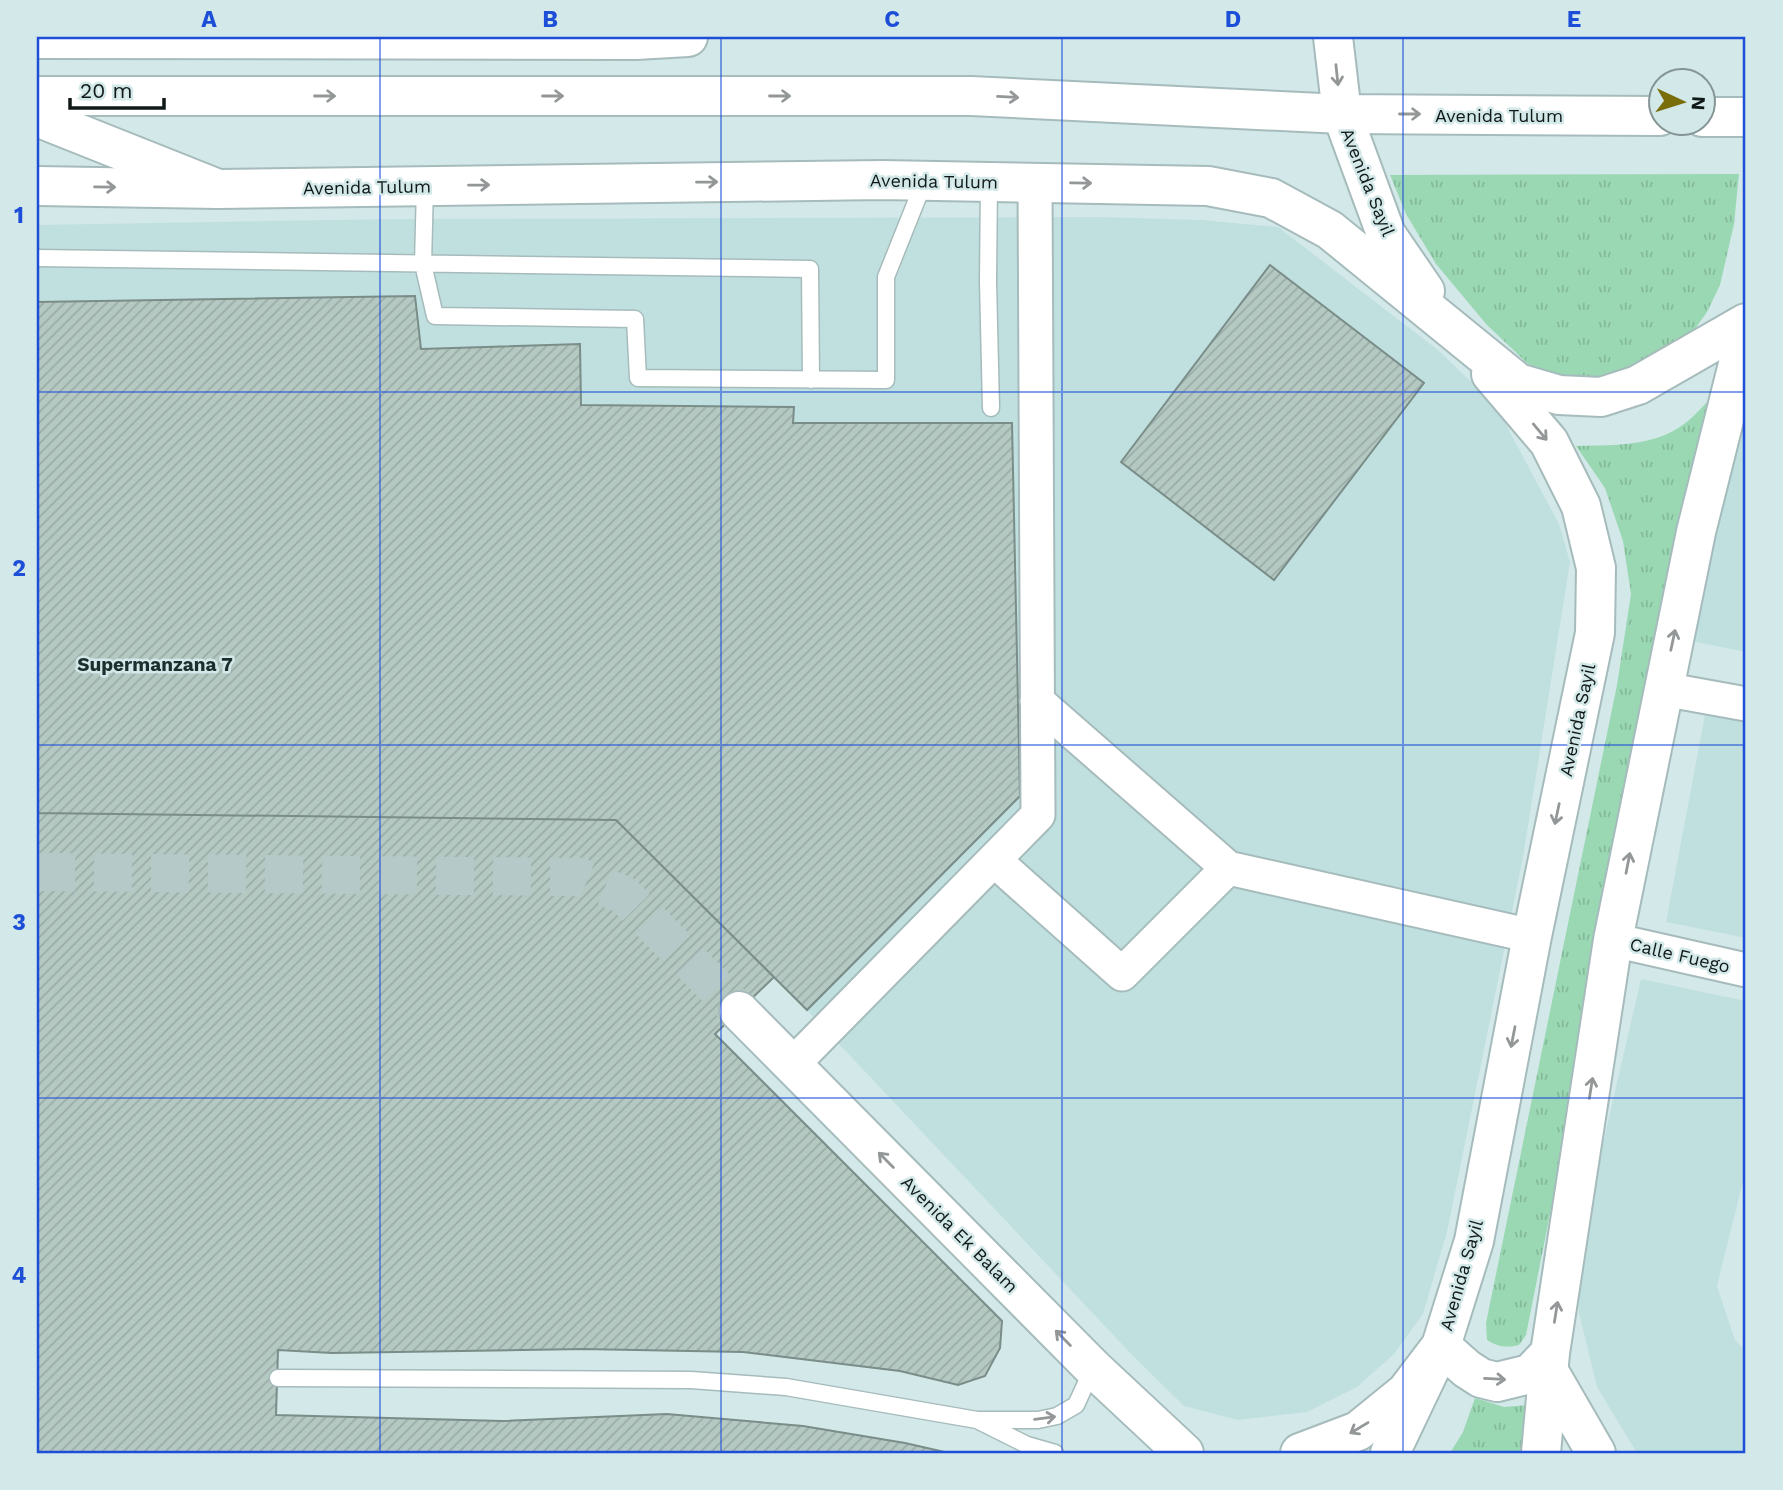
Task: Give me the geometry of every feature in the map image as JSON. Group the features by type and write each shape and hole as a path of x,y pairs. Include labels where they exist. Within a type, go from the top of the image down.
{"street":[{"path":"37,39 688,37"},
{"name":"Avenida Sayil","path":"1333,37 1342,114 1386,234 1448,323 1549,442 1581,506 1596,568 1595,633 1532,936 1474,1241 1441,1346 1390,1453"},
{"name":"Avenida Tulum","path":"37,96 971,96 1342,114 1646,116"},
{"path":"37,117 218,189"},
{"path":"1716,117 1746,117"},
{"name":"Avenida Tulum","path":"37,186 218,189 882,180 1208,186 1271,198 1330,230 1448,323 1518,383 1559,395 1601,397 1638,385 1746,323"},
{"path":"792,1065 1038,815 1035,183"},
{"path":"1541,1453 1549,1361 1613,940 1696,532 1746,332"},
{"path":"1663,689 1746,704"},
{"path":"1037,701 1228,868 1532,936"},
{"path":"993,860 1122,974 1228,868"},
{"name":"Calle Fuego","path":"1613,940 1746,970"},
{"name":"Avenida Ek Balam","path":"739,1011 1093,1368 1184,1453"},
{"path":"1300,1453 1358,1431 1406,1392 1441,1346 1481,1378 1497,1382 1530,1374 1549,1361"},
{"path":"1549,1361 1596,1453"},
{"path":"1150,1420 1211,1453"}],"lane":[{"path":"425,186 423,264 435,316 635,319 638,378 886,380 886,277 924,182"},
{"path":"989,182 988,281 992,408"},
{"path":"37,258 810,269 811,380"},
{"path":"278,1378 691,1380 786,1387 977,1420 1038,1420 1057,1416 1076,1405 1093,1368"},
{"path":"977,1420 1027,1445 1055,1453"}],"shaded area":[{"path":"1101,217 1202,220 1278,227 1438,350 1496,406 1559,524 1570,562 1523,857 1447,1232 1423,1314 1394,1354 1357,1387 1307,1412 1238,1420 1184,1406 1135,1358 807,1010 616,820 37,814 37,225 396,219"},
{"path":"1746,418 1746,652 1681,639"},
{"path":"1707,704 1746,711 1746,938 1666,922"},
{"path":"1641,979 1746,1001 1746,1169 1717,1286 1735,1340 1746,1351 1746,1453 1637,1453 1597,1387 1579,1313 1580,1243"}],"green space":[{"path":"1739,174 1734,224 1720,285 1707,312 1692,333 1643,372 1585,382 1554,380 1527,363 1487,325 1436,264 1406,214 1390,175"},
{"path":"1712,397 1526,1335 1519,1345 1506,1347 1487,1340 1486,1323 1617,685 1631,594 1623,541 1605,488 1576,446 1632,443 1660,437 1688,421"},
{"path":"1475,1398 1504,1407 1529,1405 1523,1453 1450,1453 1463,1432"}],"building":[{"path":"1270,265 1424,383 1274,580 1121,462"},
{"path":"415,296 421,349 580,344 581,405 794,407 793,423 1012,423 1020,796 807,1010 616,820 37,813 37,302"},
{"path":"37,813 616,820 774,977 715,1034 1002,1321 1000,1348 985,1376 958,1385 900,1371 743,1352 582,1349 332,1353 278,1350 276,1415 502,1421 667,1414 803,1426 949,1453 37,1453"}],"tunnel":[{"path":"37,872 580,877 624,895 739,1011"}],"district":[{"name":"Supermanzana 7","path":"155,664"}]}
